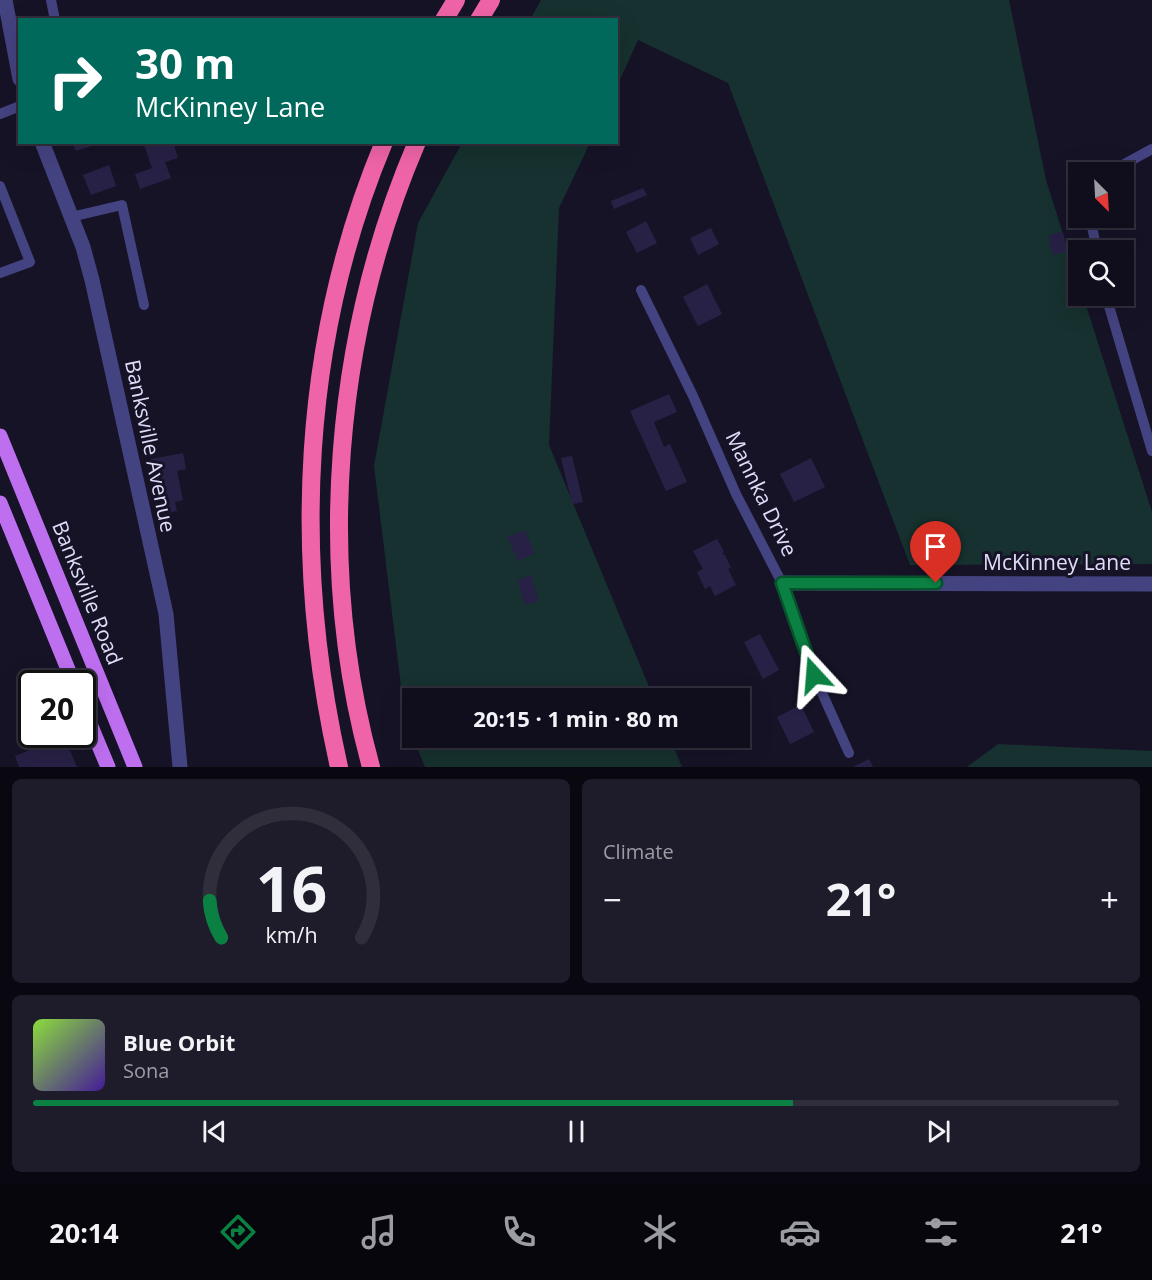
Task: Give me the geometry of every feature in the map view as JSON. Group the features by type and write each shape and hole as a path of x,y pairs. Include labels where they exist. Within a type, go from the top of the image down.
{"highway":[{"path":"445,18 456,0"},
{"path":"480,18 491,0"},
{"path":"339,767 319,668 313,608 310,569 311,461 323,359 335,296 357,218 383,144"},
{"path":"371,765 350,664 344,614 341,568 341,462 353,364 374,265 388,217 416,144"}],"main road":[{"name":"Banksville Road","path":"0,436 135,767"},
{"path":"0,503 68,670"},
{"path":"96,738 108,767"}],"street":[{"path":"5,0 18,71"},
{"name":"Banksville Avenue","path":"43,144 92,280 166,614 180,767"},
{"name":"McKinney Lane","path":"782,583 1152,584"}],"lane":[{"path":"51,0 55,18"},
{"path":"0,114 18,107"},
{"path":"1128,162 1152,149"},
{"path":"0,186 30,262 0,273"},
{"path":"71,217 122,205 144,305"},
{"name":"Mannka Drive","path":"641,290 693,396 736,494 782,583 814,675 849,753"},
{"path":"1109,306 1152,451"}],"green space":[{"path":"541,0 1009,0 1046,180 1068,249 1068,306 1086,306 1152,512 1152,564 910,565 728,83 638,40 618,84 618,18 531,18"},
{"path":"461,144 590,144 559,208 549,445 649,688 402,688 402,695 374,466 418,223"},
{"path":"998,744 1152,751 1152,767 967,767"},
{"path":"417,748 674,748 682,767 425,767"}],"building":[{"path":"73,144 98,144 76,151"},
{"path":"144,144 174,144 178,158 165,162 171,178 140,189 135,174 152,168"},
{"path":"109,165 116,186 91,195 83,175"},
{"path":"643,188 647,195 614,209 611,201"},
{"path":"646,221 657,243 637,253 626,232"},
{"path":"711,228 719,244 698,255 690,238"},
{"path":"1063,232 1067,251 1053,255 1048,235"},
{"path":"707,284 722,314 698,326 683,297"},
{"path":"669,394 677,412 654,422 664,447 670,444 687,482 666,491 630,411"},
{"path":"183,453 186,469 177,471 183,500 175,502 177,511 161,514 151,459"},
{"path":"572,456 583,502 572,504 561,458"},
{"path":"811,458 825,487 794,502 780,474"},
{"path":"525,530 535,553 518,561 507,537"},
{"path":"717,539 724,552 722,554 725,555 731,568 728,569 736,585 715,596 710,586 705,589 697,572 703,569 693,551"},
{"path":"531,575 539,601 525,605 517,580"},
{"path":"760,634 779,670 763,679 744,642"},
{"path":"801,705 814,732 790,744 777,717"},
{"path":"35,748 69,748 77,767 19,767 15,756"},
{"path":"869,759 873,767 853,767"}],"route":[{"path":"814,675 782,583 936,583"}]}
